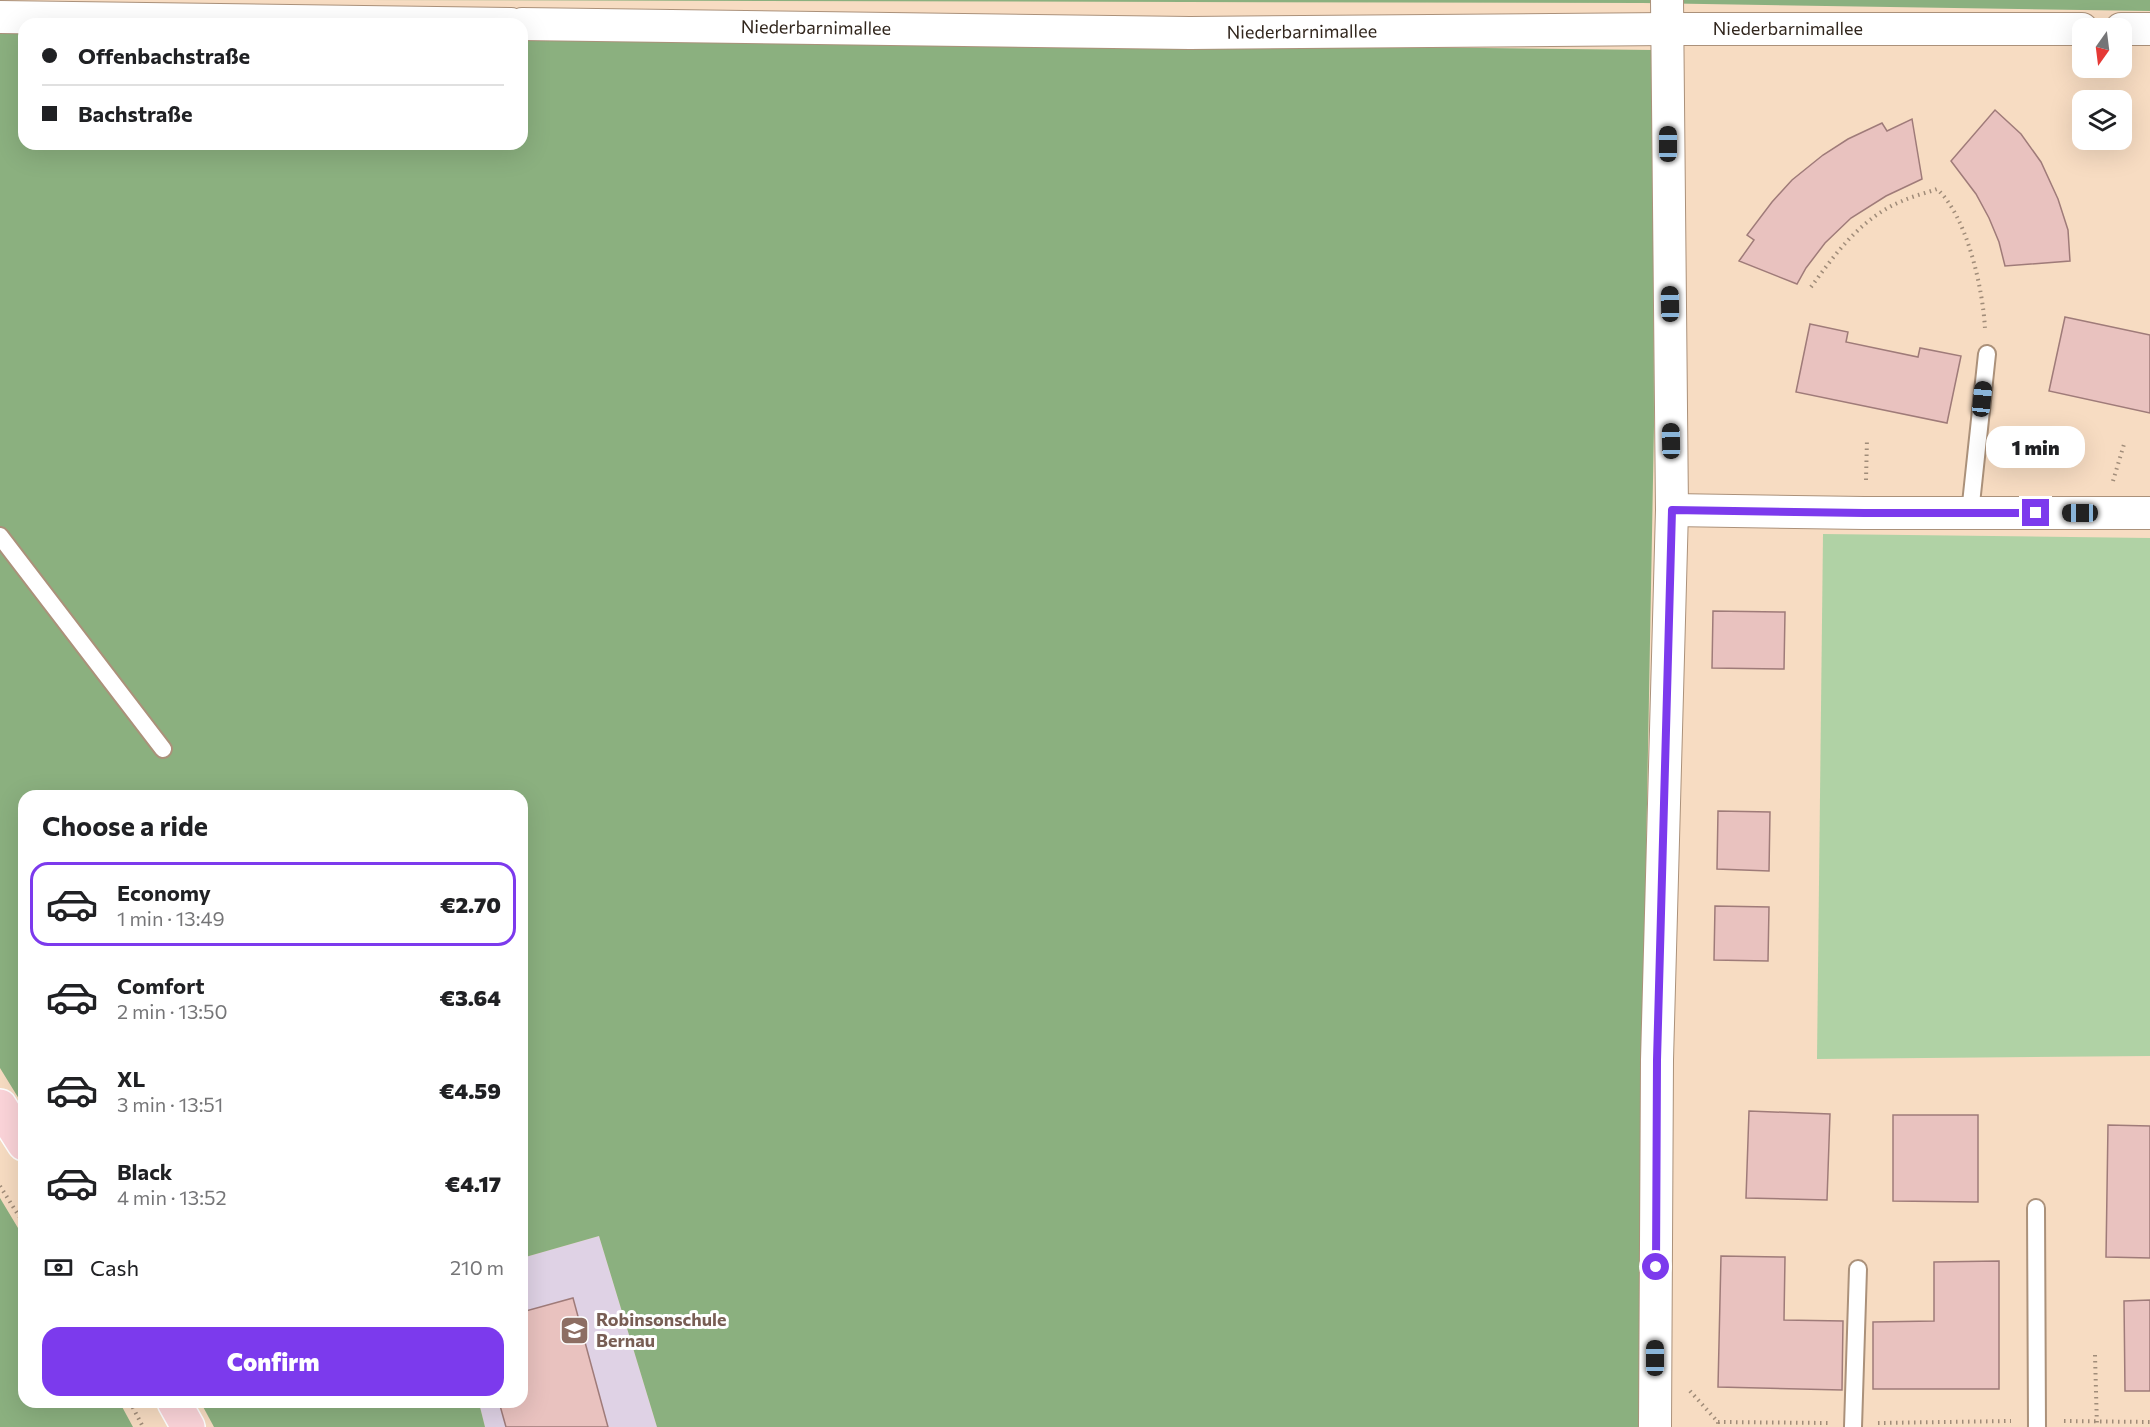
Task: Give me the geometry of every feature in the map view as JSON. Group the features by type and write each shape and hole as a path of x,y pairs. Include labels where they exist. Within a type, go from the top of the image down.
{"main road":[{"path":"0,1106 18,1134"},
{"path":"177,1408 188,1427"}],"street":[{"name":"Niederbarnimallee","path":"528,24 1190,33 1667,15 2072,29"},
{"path":"1655,1427 1657,1060 1672,510 1667,15"},
{"path":"0,17 73,18"},
{"path":"2132,29 2150,29"},
{"path":"1672,510 2150,513"}],"lane":[{"path":"1970,513 1987,354"},
{"path":"0,536 163,749"},
{"path":"2036,1208 2037,1424"},
{"path":"1853,1425 1858,1269"}],"path":[{"path":"1811,288 1838,250 1866,222 1900,201 1937,189 1947,198 1958,216 1974,264 1984,309 1987,354"},
{"path":"1864,513 1867,439"},
{"path":"0,1186 18,1214"},
{"path":"2095,1356 2097,1427"},
{"path":"1685,1386 1718,1425 2150,1422"},
{"path":"133,1408 143,1427"}],"shaded area":[{"name":"Robinsonschule Bernau","path":"599,1236 657,1427 485,1427 480,1408 528,1408 528,1256"}],"green space":[{"path":"357,0 2150,0 2150,11 1643,3"},
{"path":"0,31 18,31 18,150 528,150 528,37 1653,50 1654,426 1642,1074 1639,1427 657,1427 599,1236 528,1256 528,790 18,790 18,1097 0,1068"},
{"path":"1823,534 2150,538 2150,1056 1817,1059"},
{"path":"0,1198 18,1228 18,1408 123,1408 133,1427 0,1427"},
{"path":"204,1408 480,1408 485,1427 214,1427"}],"building":[{"path":"1995,110 2021,134 2041,162 2058,199 2068,230 2070,261 2005,266 1999,242 1989,218 1976,194 1951,161"},
{"path":"1912,119 1922,179 1886,196 1851,218 1825,243 1797,284 1739,261 1754,240 1747,235 1792,180 1823,155 1848,139 1882,123 1887,131"},
{"path":"2065,317 2150,335 2150,413 2049,391"},
{"path":"1810,324 1848,332 1846,342 1918,357 1920,348 1961,356 1947,423 1796,392"},
{"path":"1713,611 1785,612 1784,669 1712,668"},
{"path":"1718,811 1770,812 1769,871 1717,869"},
{"path":"1715,906 1769,907 1768,961 1714,960"},
{"path":"1749,1111 1830,1114 1827,1200 1746,1198"},
{"path":"1893,1115 1978,1115 1978,1202 1893,1201"},
{"path":"2108,1125 2150,1126 2150,1258 2106,1257"},
{"path":"1721,1256 1785,1257 1784,1320 1843,1321 1842,1390 1718,1387"},
{"path":"1999,1261 1999,1389 1873,1389 1873,1322 1934,1321 1934,1262"},
{"path":"573,1298 608,1427 506,1427 501,1408 528,1408 528,1310"},
{"path":"2150,1300 2150,1391 2125,1391 2124,1301"}],"place":[{"name":"Robinsonschule Bernau","path":"575,1330"}],"route":[{"path":"1656,1267 1657,1060 1672,510 2036,513"}]}
